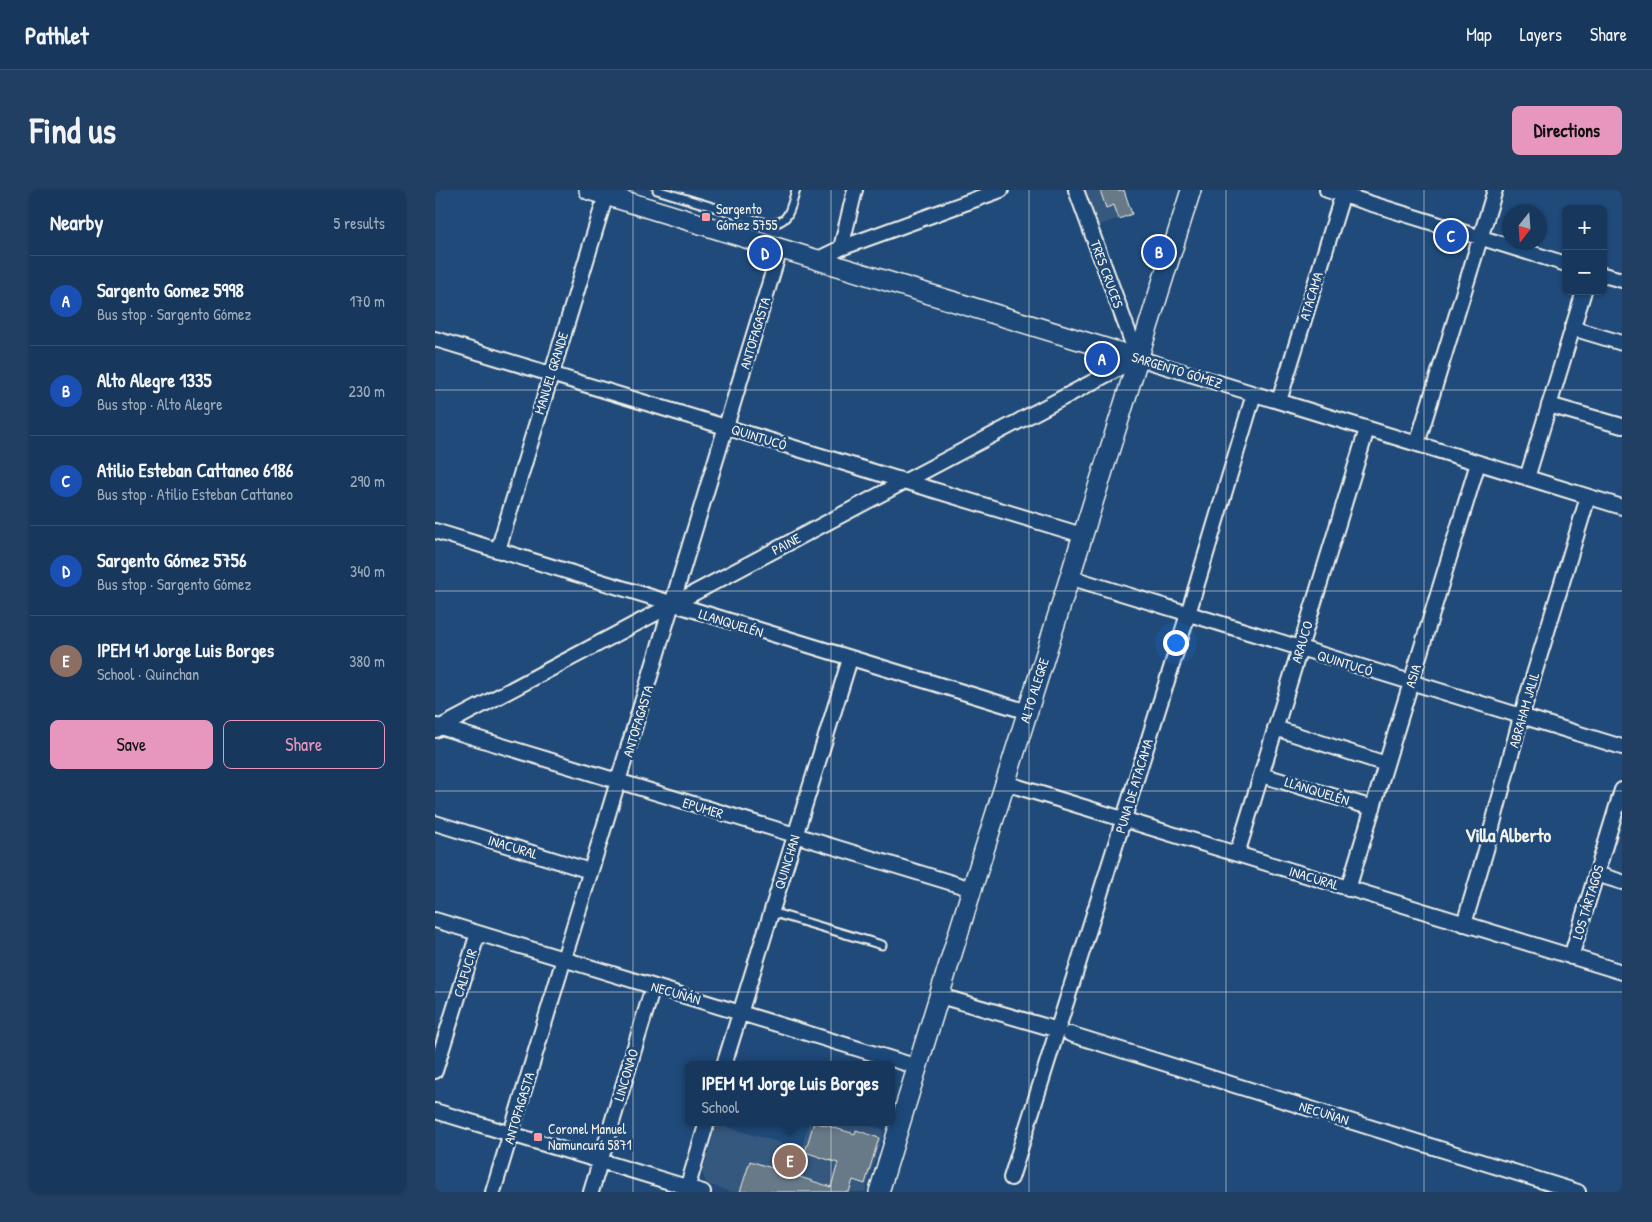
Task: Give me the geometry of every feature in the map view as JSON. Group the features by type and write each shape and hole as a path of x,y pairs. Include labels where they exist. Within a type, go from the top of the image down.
{"main road":[{"name":"ALTO ALEGRE","path":"879,1192 1191,190"},
{"name":"SARGENTO GÓMEZ","path":"597,193 1138,358"}],"street":[{"path":"841,248 855,190"},
{"path":"816,260 841,248 1001,190"},
{"name":"TRES CRUCES","path":"1076,190 1138,358"},
{"path":"1327,190 1343,192 1562,263"},
{"path":"1417,444 1495,190"},
{"name":"ATACAMA","path":"1279,402 1343,192"},
{"name":"MANUEL GRANDE","path":"497,550 551,374 597,193"},
{"name":"ANTOFAGASTA","path":"493,1192 780,249"},
{"path":"1607,275 1621,277"},
{"path":"1527,478 1583,295"},
{"path":"1573,328 1622,343"},
{"name":"QUINTUCÓ","path":"435,338 1083,535"},
{"name":"SARGENTO GÓMEZ","path":"1138,358 1622,507"},
{"name":"PAINE","path":"437,728 1138,358"},
{"name":"PUNA DE ATACAMA","path":"1011,1178 1064,1032 1123,820 1188,614 1254,394"},
{"path":"1549,405 1622,426"},
{"name":"ARAUCO","path":"1237,854 1367,429"},
{"name":"ASIA","path":"1348,889 1478,463"},
{"name":"ABRAHAM JALIL","path":"1464,924 1486,850 1521,717 1587,497"},
{"name":"LLANQUELÉN","path":"435,531 1028,712"},
{"name":"QUINTUCÓ","path":"1069,578 1622,747"},
{"name":"QUINCHAN","path":"725,1061 850,659"},
{"name":"EPUMER","path":"437,728 972,889"},
{"path":"1275,728 1386,764"},
{"name":"LLANQUELÉN","path":"1261,774 1373,808"},
{"name":"INACURAL","path":"1005,783 1622,972"},
{"name":"LOS TÁRTAGOS","path":"1571,957 1596,874 1616,831 1622,790"},
{"name":"INACURAL","path":"435,823 590,871"},
{"path":"1596,874 1622,882"},
{"name":"NECUÑÁN","path":"435,920 918,1067"},
{"name":"CALFUCIR","path":"435,1071 478,933"},
{"name":"LINCONAO","path":"591,1192 653,987"},
{"name":"NECUÑAN","path":"940,996 1064,1032 1578,1192"},
{"path":"435,1111 601,1160 687,1190 703,1192"},
{"path":"687,1190 706,1126"}],"lane":[{"path":"657,190 766,223 775,224 784,220 789,213 796,190"},
{"path":"771,912 882,945"}],"shaded area":[{"path":"1081,190 1124,190 1132,214 1094,227"},
{"path":"716,1126 724,1126 801,1149 808,1126 872,1126 884,1130 865,1192 732,1192 707,1184 702,1173"}],"building":[{"path":"1100,190 1124,190 1132,214 1119,219 1114,205 1106,208"},
{"path":"813,1126 828,1126 855,1134 856,1130 879,1138 865,1184 853,1180 849,1192 740,1192 750,1161 831,1187 838,1163 805,1152"}],"place":[{"name":"Sargento Gómez 5755","path":"706,217"},
{"name":"Atilio Esteban Cattaneo 6186","path":"1451,236"},
{"name":"Alto Alegre 1335","path":"1159,252"},
{"name":"Sargento Gómez 5756","path":"765,253"},
{"name":"Sargento Gomez 5998","path":"1102,359"},
{"name":"Coronel Manuel Namuncurá 5871","path":"538,1137"},
{"name":"IPEM 41 Jorge Luis Borges","path":"790,1161"}],"district":[{"name":"Villa Alberto","path":"1508,835"}]}
